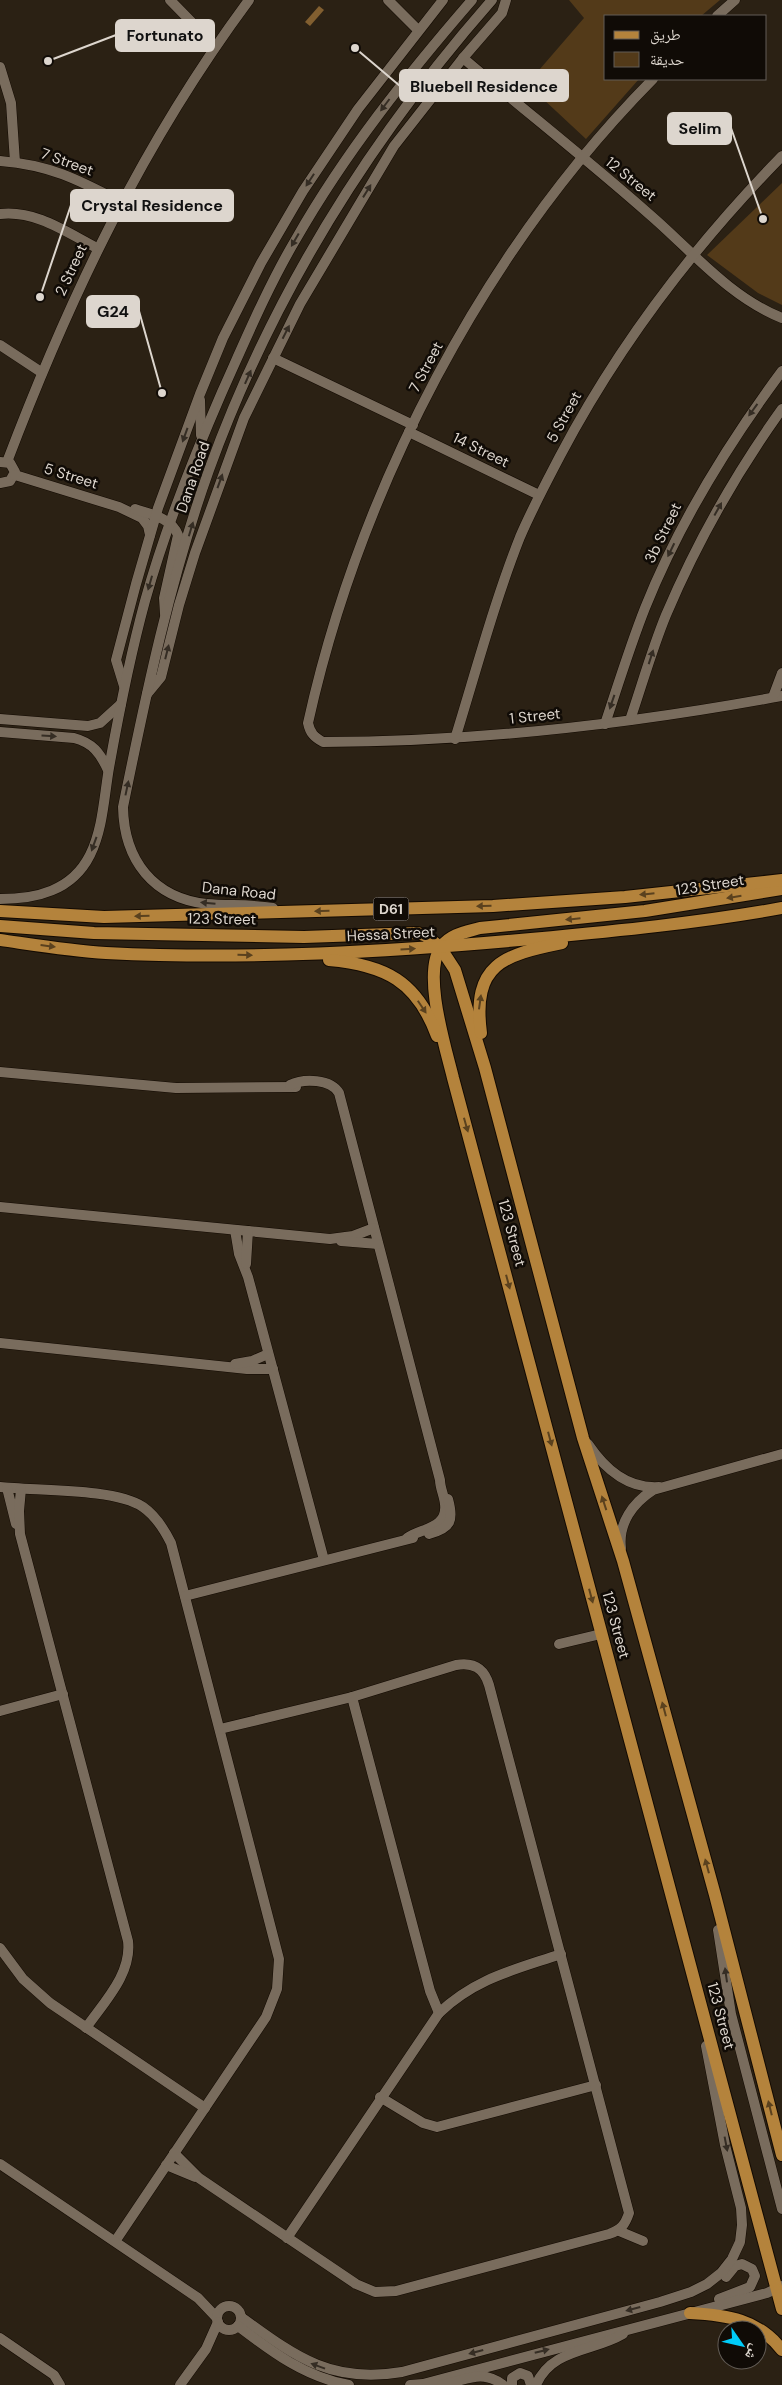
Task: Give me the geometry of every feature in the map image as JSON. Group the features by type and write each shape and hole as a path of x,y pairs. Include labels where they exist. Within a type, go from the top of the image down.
{"main road":[{"name":"Hessa Street","path":"0,910 104,917 493,906 625,896 782,880"},
{"name":"123 Street","path":"782,889 645,911 480,928 455,935 440,947 436,963 434,991 453,1078 698,1993 780,2288 782,2309"},
{"name":"Hessa Street","path":"0,940 104,953 285,956 440,947 623,930 740,916 782,908"},
{"name":"123 Street","path":"0,926 94,933 304,937 418,933 426,936 440,947 455,970 485,1068 583,1438 623,1561 715,1895 782,2155"},
{"path":"485,1068 478,1004 483,985 500,962 510,956 530,949 623,930"},
{"path":"285,956 367,965 390,974 409,989 424,1007 453,1078"},
{"path":"696,2311 722,2314 740,2319 766,2333 782,2350"}],"street":[{"path":"170,0 215,46"},
{"name":"2 Street","path":"4,462 41,372 120,202 215,46 249,0"},
{"path":"388,0 418,30"},
{"path":"124,686 116,660 156,515 200,394 243,297 303,191 358,109 443,0"},
{"path":"435,42 444,26 465,0"},
{"name":"Dana Road","path":"0,899 34,898 51,892 66,884 89,857 96,840 124,686 144,603 169,523 201,439 270,286 296,238 368,129 435,42 472,0"},
{"name":"Dana Road","path":"291,912 249,905 209,904 191,901 173,895 157,885 143,872 127,842 123,807 146,695 166,618 209,470 262,345 312,246 340,200 404,107 492,0"},
{"path":"146,695 161,677 179,604 218,488 244,418 273,358 328,255 394,146 463,58 502,13 506,0"},
{"path":"718,15 735,0"},
{"name":"12 Street","path":"463,58 647,212 692,255 750,302 782,318"},
{"path":"0,67 11,103 15,162"},
{"name":"7 Street","path":"310,715 346,590 379,501 411,429 459,337 486,291 521,239 582,159 652,80"},
{"name":"5 Street","path":"456,739 505,578 539,495 576,425 622,350 692,255 782,156"},
{"name":"7 Street","path":"0,161 52,169 70,176 120,202"},
{"path":"0,214 25,214 40,218 97,248"},
{"path":"0,345 41,372"},
{"name":"14 Street","path":"273,358 539,495"},
{"name":"3b Street","path":"605,724 645,608 697,498 728,448 782,371"},
{"path":"200,394 201,439"},
{"path":"630,720 656,642 689,564 734,481 782,409"},
{"path":"0,483 7,483 15,475 13,466 4,462"},
{"name":"5 Street","path":"15,475 119,507 156,515 169,523"},
{"name":"5 Street","path":"119,507 142,518 148,526 150,536"},
{"path":"166,618 164,598 178,538 176,530 169,523"},
{"path":"777,696 782,673"},
{"name":"1 Street","path":"310,715 308,723 310,731 323,742 456,739 605,724 777,696"},
{"path":"5,719 88,726 100,723 121,704"},
{"path":"4,733 12,731 14,726 5,719"},
{"path":"4,733 74,738 85,741 95,748 102,757 108,771"},
{"path":"0,1072 176,1088 290,1085 297,1082 322,1082 335,1087 342,1102 440,1480 445,1507 441,1520 434,1527 407,1538 185,1596"},
{"path":"0,1207 378,1244"},
{"path":"330,1238 353,1236 374,1228"},
{"path":"235,1230 239,1254 248,1277 324,1560"},
{"path":"248,1231 248,1277"},
{"path":"0,1343 247,1369 273,1369"},
{"path":"221,1365 242,1363 268,1354"},
{"path":"583,1438 601,1463 616,1476 634,1484 663,1486"},
{"path":"623,1561 620,1540 627,1516 644,1496 663,1486 782,1454"},
{"path":"86,2028 125,1971 129,1951 20,1534 4,1487 114,1495 143,1506 154,1516 167,1536 185,1596 276,1945 280,1974 275,1996 266,2017 116,2240"},
{"path":"20,1534 18,1511 21,1489"},
{"path":"559,1644 601,1634"},
{"path":"174,2153 199,2178 287,2238 365,2289 386,2293 619,2230 626,2223 628,2207 489,1685 481,1670 473,1665 456,1665 352,1697 220,1729"},
{"path":"0,1711 63,1694"},
{"path":"352,1697 431,1997 443,2010"},
{"path":"715,1895 716,1918 732,2014 782,2209"},
{"path":"0,1948 11,1965 36,1992 205,2108"},
{"path":"287,2238 380,2097 443,2010 470,1988 484,1981 561,1954"},
{"path":"0,2164 116,2240 198,2298 223,2328 236,2324 306,2362 348,2374 382,2376 402,2372 691,2292 707,2284 721,2273 732,2259 740,2242 741,2208 704,2038 698,1993"},
{"path":"380,2097 423,2123 437,2127 596,2086"},
{"path":"166,2165 199,2178"},
{"path":"619,2230 643,2241"},
{"path":"660,2302 689,2297 709,2290 738,2265 746,2265 752,2269 755,2276 750,2287 696,2311"},
{"path":"410,2385 427,2384 780,2288"},
{"path":"198,2298 238,2310 236,2324 206,2349"},
{"path":"180,2385 206,2349 220,2310 228,2306"},
{"path":"236,2324 276,2355 296,2367 317,2376 349,2385"},
{"path":"536,2385 546,2368 557,2359 613,2340 631,2328"},
{"path":"0,2338 54,2375 60,2385"},
{"path":"512,2385 512,2378 520,2372 528,2376 531,2385"},
{"path":"442,2385 479,2376 491,2378 503,2385"}],"green space":[{"path":"569,0 720,0 702,15 604,15 604,80 638,80 586,139 527,84 584,18"},
{"path":"782,183 782,305 758,293 707,255"}],"shaded area":[{"path":"319,6 324,10 310,26 305,22"}],"place":[{"name":"Bluebell Residence","path":"355,48"},
{"name":"Fortunato","path":"48,61"},
{"name":"Selim","path":"763,219"},
{"name":"Crystal Residence","path":"40,297"},
{"name":"G24","path":"162,393"}]}
